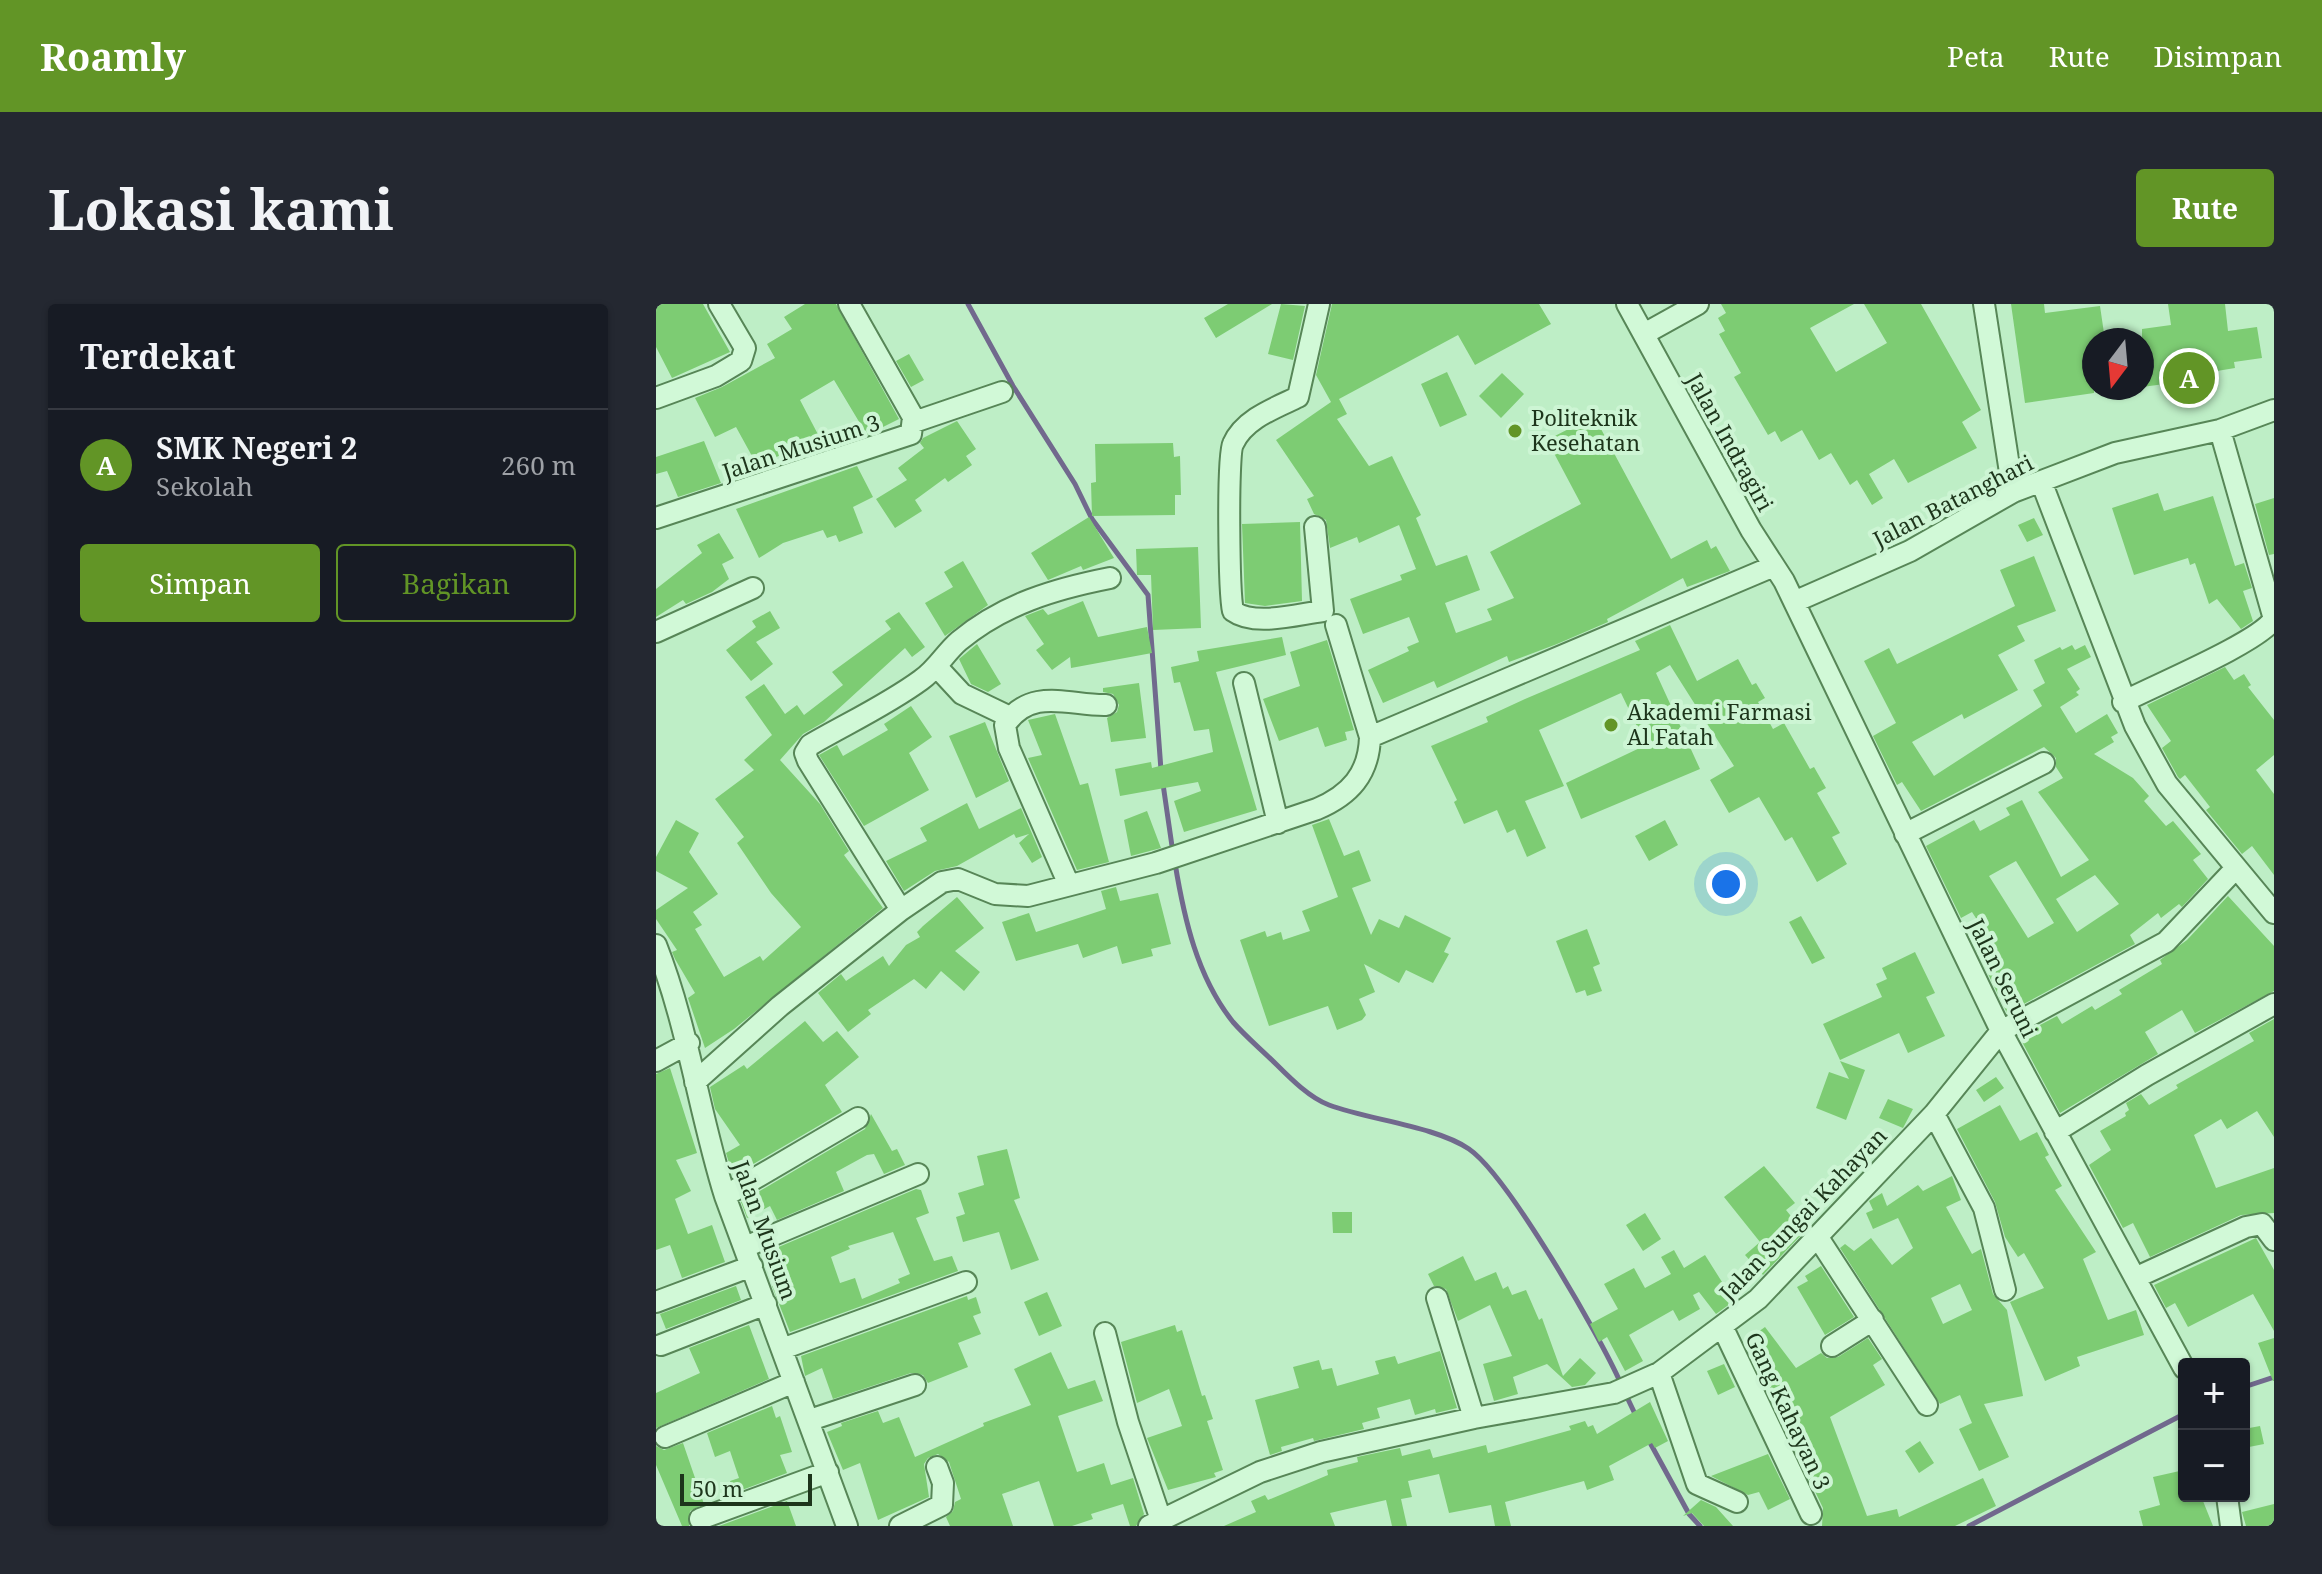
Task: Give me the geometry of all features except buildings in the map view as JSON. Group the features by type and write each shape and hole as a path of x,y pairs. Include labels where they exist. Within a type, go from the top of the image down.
{"street":[{"path":"656,398 716,376 741,361 745,348 719,304"},
{"name":"Jalan Musium 3","path":"656,518 904,439 911,434 914,422 849,304"},
{"path":"1315,527 1323,611 1258,618 1240,617 1233,611 1229,587 1232,445 1249,423 1298,397 1319,304"},
{"name":"Jalan Indragiri","path":"1627,304 1794,602"},
{"path":"1644,334 1698,304"},
{"path":"1984,304 2013,492"},
{"path":"914,422 1002,392"},
{"name":"Jalan Batanghari","path":"1794,602 1910,551 2013,492 2115,453 2220,430 2274,410"},
{"path":"2123,702 2244,641 2269,627 2274,619 2220,430"},
{"path":"2041,481 2123,702 2167,784 2274,913"},
{"path":"1370,737 1774,566"},
{"path":"901,910 805,753 810,745 897,696 937,667 957,643 1007,609 1035,596 1110,578"},
{"path":"656,632 753,588"},
{"name":"Jalan Seruni","path":"1794,602 2001,1031 2179,1358"},
{"path":"695,1082 780,1006 901,910 942,882 958,879 1013,897 1183,855 1340,800 1359,781 1369,753 1370,737 1336,625"},
{"path":"937,667 962,694 1010,717"},
{"path":"1244,683 1278,823"},
{"path":"1069,885 1009,748 1005,725 1010,717 1052,698 1082,705 1106,705"},
{"path":"1905,834 2044,763"},
{"name":"Jalan Sungai Kahayan","path":"1158,1524 1260,1472 1384,1436 1614,1393 1659,1373 1758,1299 1934,1114 2001,1031 2166,942 2236,868"},
{"name":"Jalan Musium","path":"656,945 689,1043 695,1082 725,1196 847,1526"},
{"path":"2055,1132 2147,1075 2274,1004"},
{"path":"656,1061 689,1043"},
{"path":"1934,1114 1984,1208 2005,1290"},
{"path":"725,1196 858,1118"},
{"path":"656,1302 918,1174"},
{"path":"2137,1277 2246,1227 2262,1224 2274,1240"},
{"path":"1817,1236 1927,1405"},
{"path":"782,1349 966,1282"},
{"path":"1437,1298 1474,1418"},
{"path":"661,1345 766,1304"},
{"path":"1832,1346 1873,1320"},
{"name":"Gang Kahayan 3","path":"1723,1328 1811,1514"},
{"path":"1105,1333 1158,1524"},
{"path":"1659,1373 1697,1484 1737,1502"},
{"path":"665,1437 794,1382"},
{"path":"810,1420 915,1385"},
{"path":"900,1526 942,1505 943,1483 937,1467"},
{"path":"700,1519 828,1472"},
{"path":"2228,1502 2231,1526"}],"waterway":[{"path":"968,304 1013,386 1075,484 1092,519 1148,595 1161,770"},
{"path":"1163,784 1173,853"},
{"path":"1175,863 1188,926 1201,966 1233,1022 1295,1082 1322,1102 1420,1129 1469,1149 1486,1165 1529,1223 1574,1296 1621,1384"},
{"path":"2250,1385 2274,1377"},
{"path":"1625,1393 1636,1416"},
{"path":"1969,1526 2178,1417"},
{"path":"1648,1439 1689,1514 1700,1526"}],"place":[{"name":"SMK Negeri 2","path":"2189,378"},
{"name":"Politeknik Kesehatan","path":"1515,431"},
{"name":"Akademi Farmasi Al Fatah","path":"1611,725"}]}
